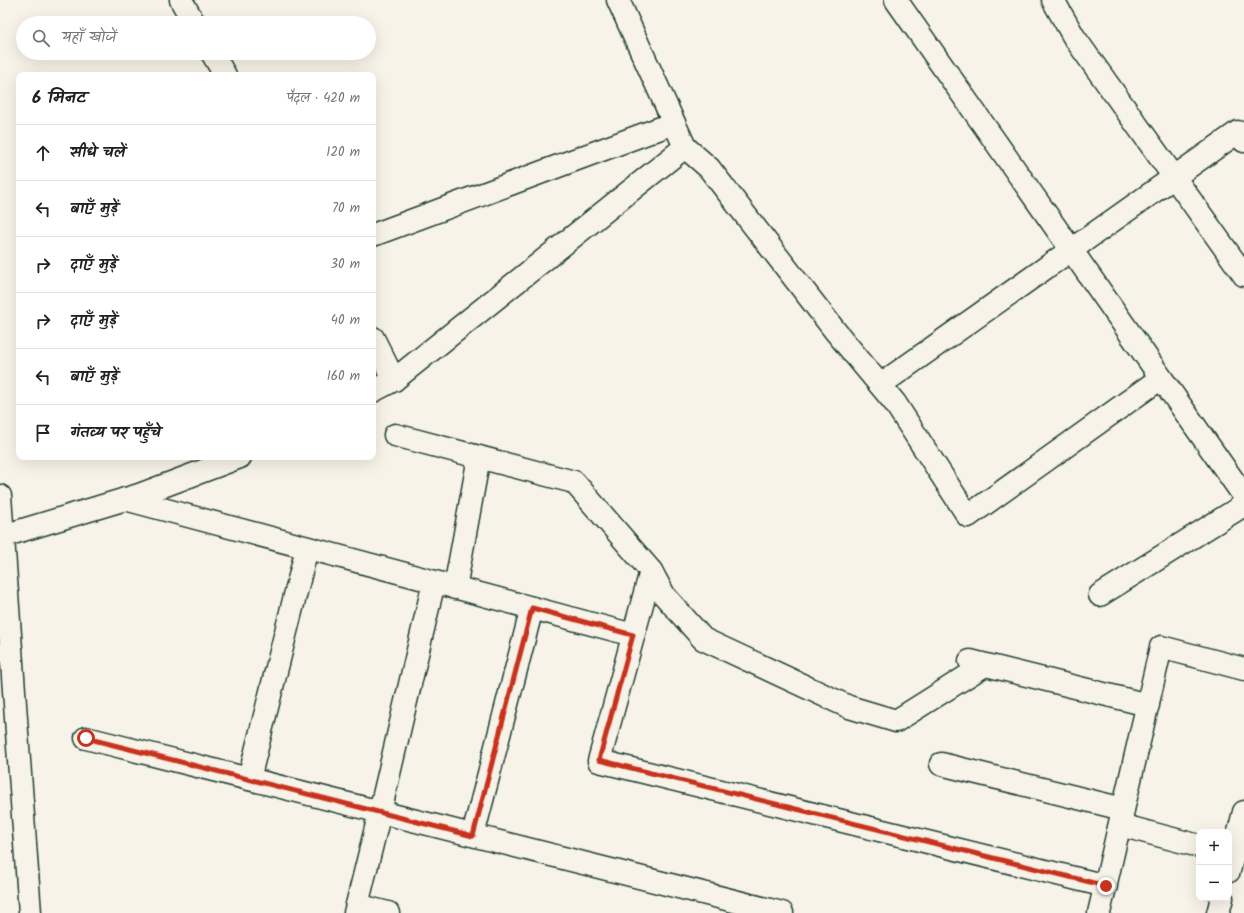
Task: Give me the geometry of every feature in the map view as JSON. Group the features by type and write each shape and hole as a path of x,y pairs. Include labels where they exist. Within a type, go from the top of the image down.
{"street":[{"path":"181,0 190,16"},
{"path":"618,0 685,147 709,168 836,332 895,403 968,516 1161,378"},
{"path":"896,0 1244,496"},
{"path":"1053,0 1074,37 1244,275"},
{"path":"216,60 222,72"},
{"path":"376,234 674,123"},
{"path":"887,380 1238,132 1244,141"},
{"path":"376,389 394,380 685,147"},
{"path":"376,344 394,380"},
{"path":"395,435 574,482 651,571 664,595 703,639 848,707 896,721 975,662 1148,705"},
{"path":"455,588 479,457"},
{"path":"3,536 139,495 232,460"},
{"path":"0,496 30,913"},
{"path":"125,499 633,635"},
{"path":"1100,595 1244,504"},
{"path":"249,779 307,548"},
{"path":"651,571 599,760 1106,886"},
{"path":"388,913 356,909 434,582"},
{"path":"473,836 532,608"},
{"path":"1099,913 1161,647 1244,669"},
{"path":"86,738 782,913"},
{"path":"941,764 1122,817 1196,845"},
{"path":"1234,860 1244,812"},
{"path":"1218,913 1221,901"}],"route":[{"path":"86,738 473,836 532,608 633,635 599,760 1106,886"}]}
